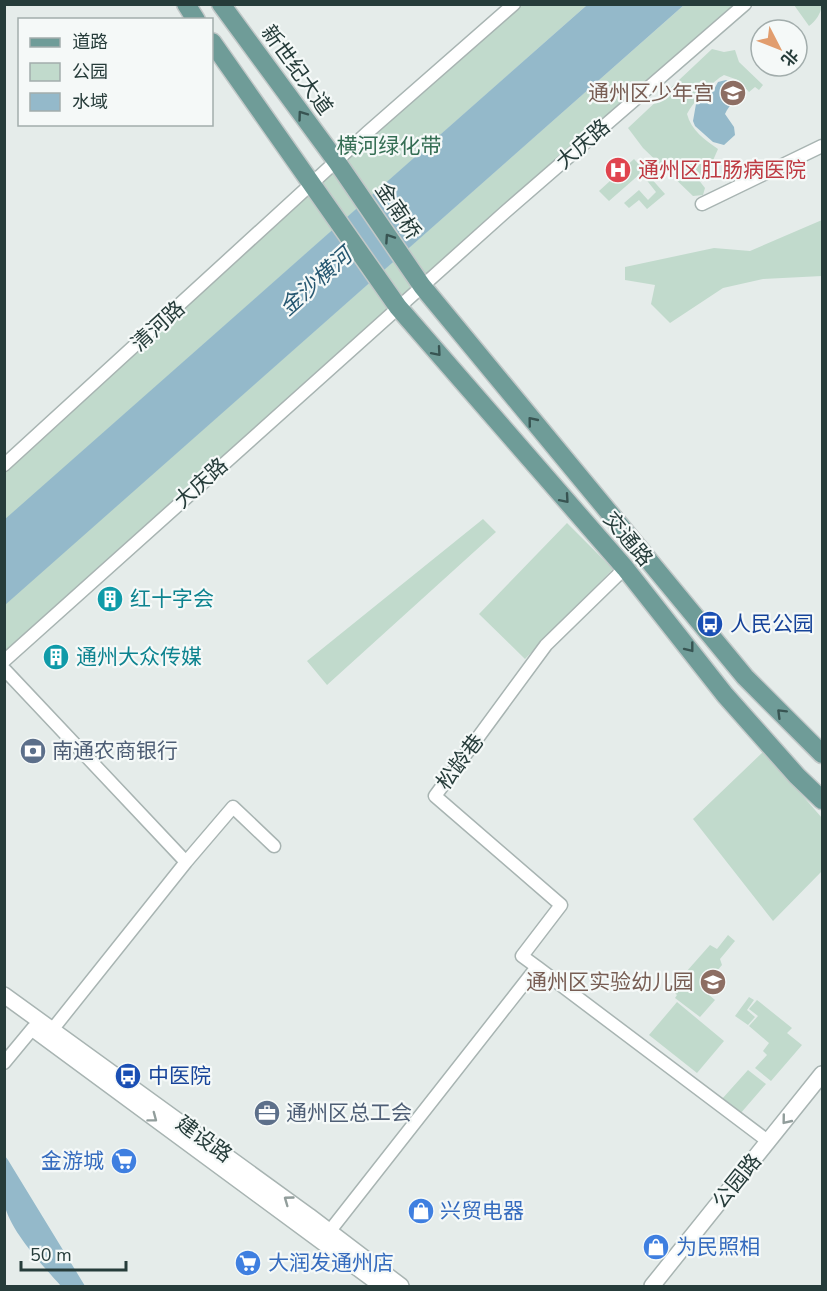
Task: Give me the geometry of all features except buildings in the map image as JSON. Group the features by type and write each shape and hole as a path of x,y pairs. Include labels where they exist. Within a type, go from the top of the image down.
{"main road":[{"path":"186,4 195,18"},
{"name":"新世纪大道","path":"221,4 337,162"},
{"path":"213,43 398,308"},
{"name":"金南桥","path":"337,162 422,286"},
{"name":"交通路","path":"422,286 745,677 822,754"},
{"name":"交通路","path":"398,308 625,568 725,695 796,776 822,801"}],"street":[{"path":"337,162 514,4"},
{"name":"大庆路","path":"4,661 422,286 745,4"},
{"path":"702,204 822,146"},
{"name":"清河路","path":"4,465 337,162"},
{"name":"松龄巷","path":"537,967 522,956 561,905 435,796 546,645 625,568"},
{"path":"4,669 186,862"},
{"path":"52,1030 186,862 233,807 274,846"},
{"path":"329,1232 537,967 769,1142"},
{"name":"建设路","path":"4,995 401,1287"},
{"name":"建设路","path":"4,1008 382,1287"},
{"path":"4,1063 33,1028"},
{"name":"公园路","path":"652,1287 822,1074"}],"green space":[{"name":"横河绿化带","path":"518,5 587,5 5,520 5,465"},
{"name":"横河绿化带","path":"684,5 744,5 5,661 4,605"},
{"path":"794,5 822,5 818,17 809,26 809,18 803,18"},
{"path":"712,49 724,52 735,50 739,62 749,72 749,78 756,78 763,85 759,90 755,87 749,92 738,80 724,75 709,86 687,114 695,130 718,149 711,165 698,179 705,188 703,195 693,196 643,148 628,128"},
{"path":"634,159 665,194 647,209 639,200 629,208 624,203 639,190 648,200 656,192 641,173 609,201 599,191"},
{"path":"822,220 822,276 763,279 723,288 670,323 651,304 655,285 625,280 625,267 714,248 750,251"},
{"path":"483,519 496,532 327,685 307,661"},
{"path":"567,523 613,569 525,659 479,614"},
{"path":"764,751 822,818 822,871 773,921 693,819"},
{"path":"728,935 735,941 720,959 722,965 702,989 715,1000 700,1017 675,998 677,995 671,989 710,945 717,949"},
{"path":"749,997 754,1000 747,1010 755,1017 748,1025 735,1016"},
{"path":"757,1000 792,1028 787,1033 802,1045 771,1081 755,1068 767,1055 763,1051 769,1043 749,1026 758,1016 749,1009"},
{"path":"677,1002 724,1041 697,1073 649,1035"},
{"path":"748,1070 766,1084 740,1114 722,1099"}],"water":[{"name":"金沙横河","path":"587,5 684,5 5,605 4,520"},
{"path":"726,80 737,85 738,93 725,114 734,127 735,135 724,145 713,142 695,126 693,121 696,104 711,95 718,82"},
{"path":"5,1156 85,1286 61,1286 29,1249 15,1228 4,1201"}],"place":[{"name":"通州区少年宫","path":"733,93"},
{"name":"通州区肛肠病医院","path":"618,170"},
{"name":"红十字会","path":"110,599"},
{"name":"人民公园","path":"710,624"},
{"name":"通州大众传媒","path":"56,657"},
{"name":"南通农商银行","path":"33,751"},
{"name":"通州区实验幼儿园","path":"713,982"},
{"name":"中医院","path":"128,1076"},
{"name":"通州区总工会","path":"267,1113"},
{"name":"金游城","path":"124,1161"},
{"name":"兴贸电器","path":"421,1211"},
{"name":"为民照相","path":"656,1247"},
{"name":"大润发通州店","path":"248,1263"}]}
